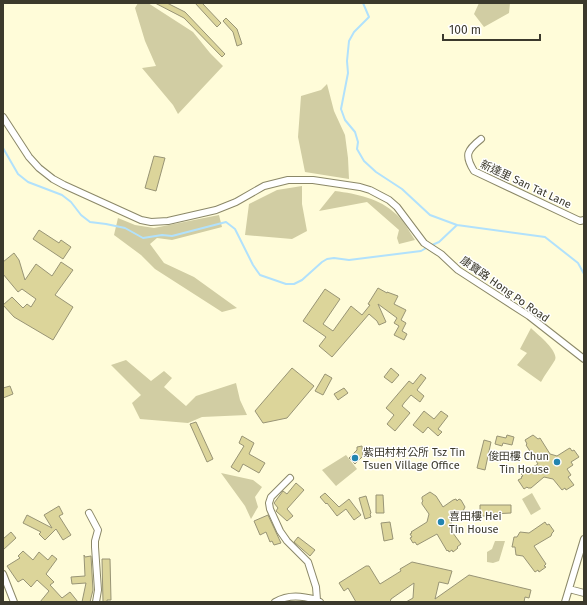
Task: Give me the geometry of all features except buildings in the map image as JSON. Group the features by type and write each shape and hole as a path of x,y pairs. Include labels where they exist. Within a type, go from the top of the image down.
{"street":[{"name":"康寶路 Hong Po Road","path":"3,117 29,157 46,174 64,185 141,220 159,222 216,210 236,202 256,190 288,180 305,179 360,187 380,195 396,207 424,243 441,254 458,270 529,316 584,359"},
{"name":"新達里 San Tat Lane","path":"481,139 470,147 468,156 470,165 474,172 580,221 584,220"},
{"path":"275,602 281,598 292,596 303,596 318,601 316,588 308,562 280,531 270,509 269,503 271,498 290,478"},
{"path":"89,513 98,530 95,540 98,590 96,602"},
{"path":"565,602 584,539"},
{"path":"3,574 14,602"},
{"path":"569,589 584,593"}],"shaded area":[{"path":"138,3 148,3 193,32 223,66 178,114 173,105 142,68 156,66 145,41 135,8"},
{"path":"479,3 510,3 509,13 484,27 474,14"},
{"path":"327,84 334,111 345,135 349,179 305,172 298,137 301,96 321,90"},
{"path":"302,186 302,204 307,231 292,239 245,235 249,204 277,190"},
{"path":"335,191 359,195 382,204 399,217 415,240 399,244 397,238 399,230 367,202 319,211"},
{"path":"219,215 222,227 172,240 157,238 150,244 164,263 194,277 237,308 222,312 155,269 141,255 114,235 118,218 135,225 154,228"},
{"path":"531,328 551,348 555,356 555,360 541,382 517,365 527,353 520,349"},
{"path":"126,360 151,381 164,371 172,378 164,387 186,406 196,396 236,383 240,400 247,415 202,417 188,423 140,419 132,403 141,395 111,365"},
{"path":"346,455 357,469 336,486 322,470"},
{"path":"221,473 253,480 262,487 255,497 258,507 251,519 245,506"},
{"path":"532,493 541,509 531,515 522,499"},
{"path":"495,541 505,541 499,561 493,563 487,562 487,552 492,549"}],"waterway":[{"path":"363,3 369,17 354,32 349,41 347,61 348,73 341,109 345,120 355,132 358,142 357,149 364,161 376,172 402,189 430,215 457,225"},
{"path":"3,148 18,174 28,182 62,195 71,202 81,215 90,222 125,228 143,238 162,235 172,236 226,222 235,229 253,265 260,275 286,284 294,284 302,280 327,259 334,258 349,260 421,251 428,247"},
{"path":"432,245 439,242 457,225 545,237 578,263 584,274"}],"place":[{"name":"紫田村村公所 Tsz Tin Tsuen Village Office","path":"355,458"},
{"name":"俊田樓 Chun Tin House","path":"557,462"},
{"name":"喜田樓 Hei Tin House","path":"441,522"}]}
